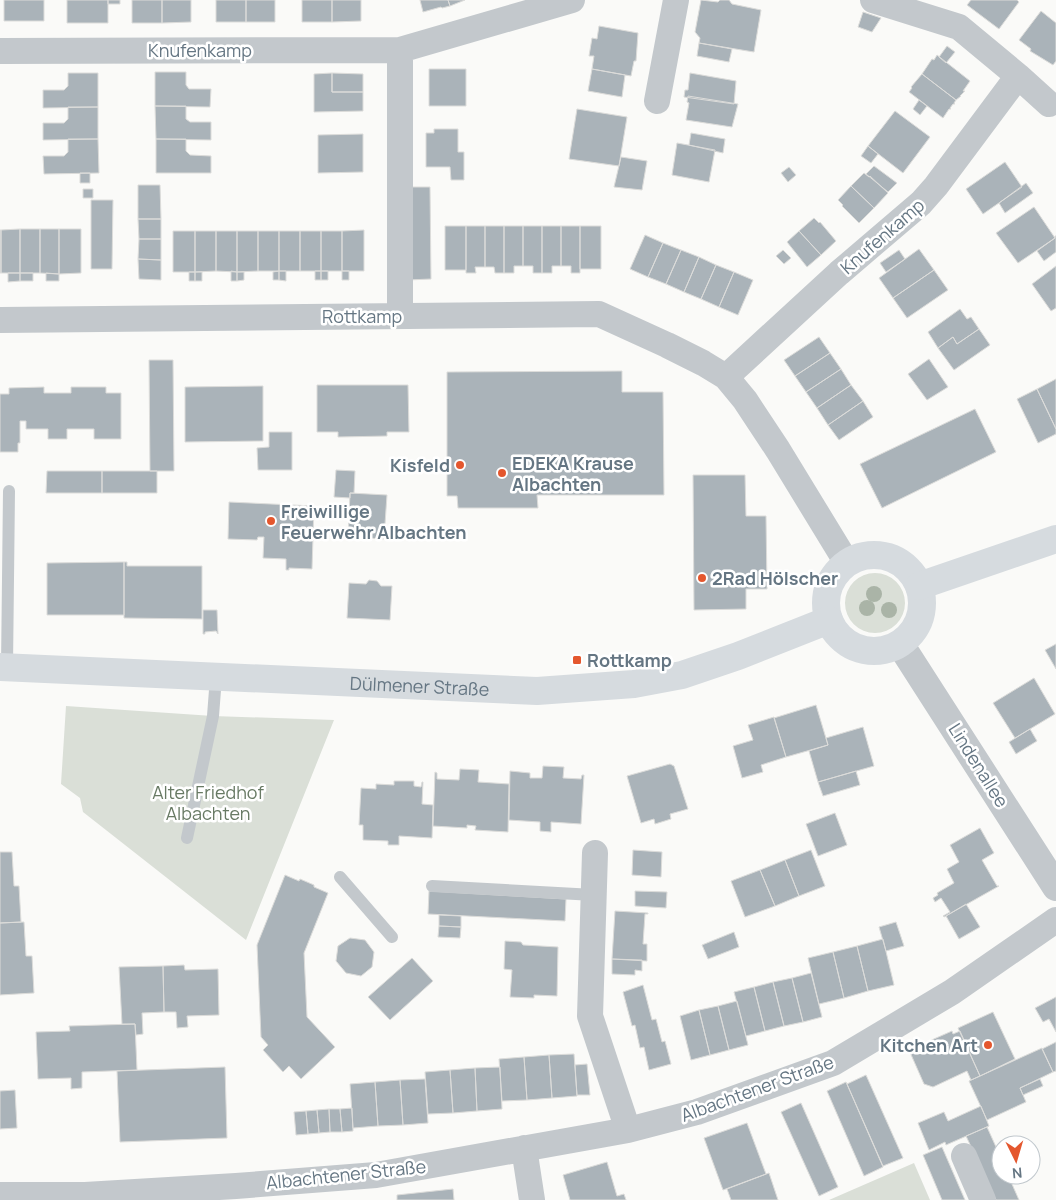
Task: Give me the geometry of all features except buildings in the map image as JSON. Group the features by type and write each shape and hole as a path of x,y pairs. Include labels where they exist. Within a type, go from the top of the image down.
{"main road":[{"path":"919,586 1056,539"},
{"path":"873,555 888,557 901,563 912,574 919,586 923,602 920,619 912,633 900,644 884,650 866,651 850,645 837,634 829,620 826,604 828,589 834,576 847,563 858,558 873,555"},
{"name":"Dülmener Straße","path":"3,667 529,691 634,684 682,675 738,656 829,620"}],"street":[{"name":"Knufenkamp","path":"0,51 400,50 572,0"},
{"path":"658,101 676,0"},
{"path":"874,0 959,28 1049,104"},
{"path":"400,50 400,316"},
{"name":"Knufenkamp","path":"726,377 839,273 921,203 936,186 1018,76"},
{"name":"Rottkamp","path":"0,320 599,314 676,349 726,377 745,400 778,450 847,563"},
{"name":"Lindenallee","path":"900,644 1056,888"},
{"path":"595,853 590,1016 628,1130"},
{"name":"Albachtener Straße","path":"0,1195 236,1193 376,1175 628,1130 697,1112 833,1064 952,992 1056,920"},
{"path":"524,1148 532,1200"},
{"path":"964,1156 983,1200"}],"lane":[{"path":"3,667 10,491"},
{"path":"187,838 213,716 216,676"},
{"path":"340,877 392,937"},
{"path":"432,886 594,895"}],"green space":[{"path":"869,573 881,573 892,578 900,586 905,597 903,615 892,628 881,633 869,633 858,628 850,620 845,609 845,597 850,586 858,578"},
{"name":"Alter Friedhof Albachten","path":"66,706 213,716 334,720 246,940 83,812 80,798 61,784"},
{"path":"914,1163 930,1200 829,1200"}],"place":[{"name":"Kisfeld","path":"460,465"},
{"name":"EDEKA Krause Albachten","path":"502,473"},
{"name":"Freiwillige Feuerwehr Albachten","path":"271,521"},
{"name":"2Rad Hölscher","path":"702,578"},
{"name":"Rottkamp","path":"577,660"},
{"name":"Kitchen Art","path":"988,1045"}]}
